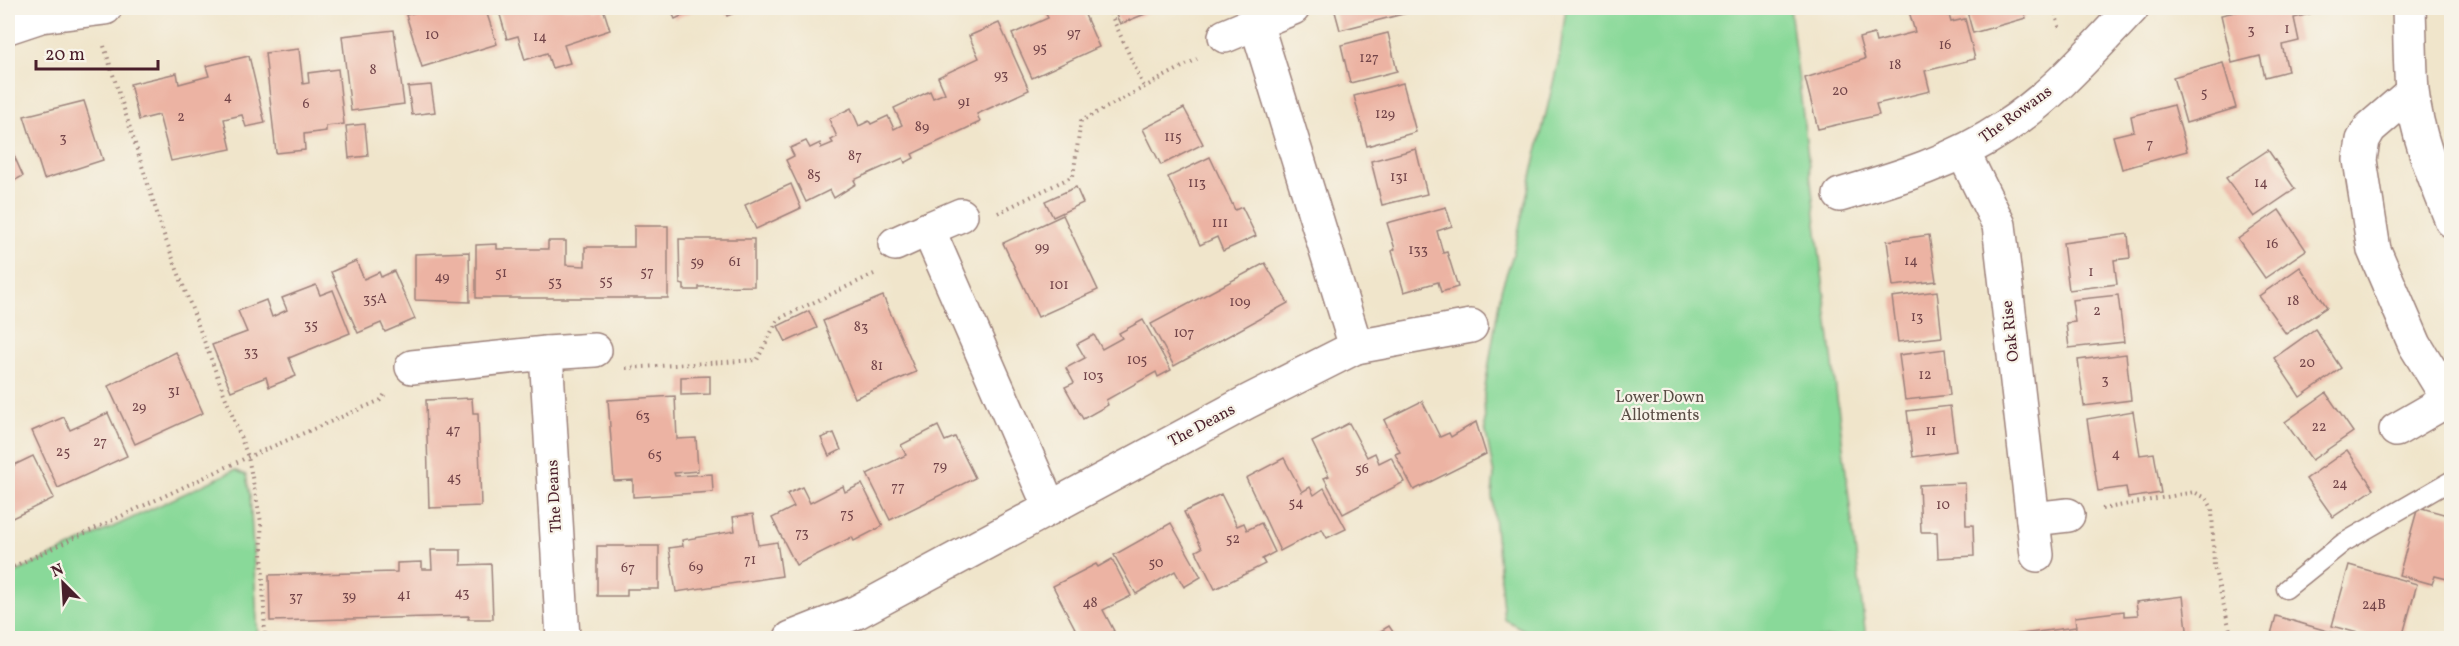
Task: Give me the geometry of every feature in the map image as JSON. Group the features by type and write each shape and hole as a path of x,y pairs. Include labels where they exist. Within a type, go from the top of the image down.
{"street":[{"path":"1225,36 1293,8"},
{"name":"The Rowans","path":"1840,195 1908,175 1963,152 2007,126 2073,71 2132,8"},
{"path":"2409,8 2412,92 2426,154 2451,221"},
{"path":"8,27 48,12 99,9"},
{"path":"1256,23 1356,347"},
{"path":"2396,430 2450,403 2415,345 2374,250 2360,160 2363,140 2370,128 2412,92"},
{"name":"Oak Rise","path":"1963,152 1999,225 2037,555"},
{"path":"895,244 961,215"},
{"path":"928,229 1050,507"},
{"name":"The Deans","path":"791,639 857,612 968,554 1050,507 1356,347 1471,326"},
{"path":"412,367 595,350"},
{"name":"The Deans","path":"546,353 563,639"},
{"path":"2033,519 2068,515"}],"lane":[{"path":"2286,589 2343,543 2451,480"}],"path":[{"path":"1108,8 1144,87"},
{"path":"99,9 164,235 248,457 261,522 265,639"},
{"path":"961,215 966,228 1073,176 1081,121 1221,47 1225,36"},
{"path":"595,350 592,370 757,360 778,319 902,261 895,244"},
{"path":"8,569 248,457 381,400 402,369 412,367"},
{"path":"2068,515 2194,492 2201,494 2212,508 2214,567 2232,639"}],"green space":[{"name":"Lower Down Allotments","path":"1566,8 1790,8 1866,638 1538,638 1504,619 1492,495 1494,475 1485,427 1484,394 1501,290 1513,254 1559,58"},
{"path":"235,470 246,475 250,495 258,638 8,638 8,576"}],"building":[{"path":"430,8 485,8 497,44 422,67 406,15"},
{"path":"498,8 594,8 594,10 603,8 610,30 564,45 570,63 552,68 547,53 525,60 518,36 507,39"},
{"path":"670,8 690,8 692,11 675,19"},
{"path":"724,8 746,8 727,16"},
{"path":"1043,8 1062,8 1063,10 1082,8 1099,47 1032,78 1012,34 1048,18"},
{"path":"1113,8 1160,8 1120,24"},
{"path":"1334,8 1410,8 1411,12 1340,30"},
{"path":"1908,8 1922,8 1922,10 1947,8 1951,22 1965,19 1975,59 1925,71 1930,91 1876,104 1879,115 1818,129 1805,78 1865,59 1859,38 1874,34 1876,42 1915,32"},
{"path":"1966,8 2023,8 2026,18 1973,33"},
{"path":"2254,8 2331,8 2294,18 2299,41 2282,45 2288,71 2265,77 2260,56 2232,63 2221,15"},
{"path":"999,23 1029,90 977,114 980,122 912,154 914,158 905,163 903,158 854,180 856,184 834,198 830,190 806,202 786,160 794,156 790,148 806,141 810,148 820,143 821,148 833,143 831,140 837,137 829,119 851,108 859,126 869,121 871,124 888,116 894,129 902,125 894,108 930,91 933,98 945,93 938,77 979,58 969,36"},
{"path":"394,30 404,104 351,111 342,36"},
{"path":"1388,33 1397,71 1350,83 1341,45"},
{"path":"299,49 303,84 309,83 308,73 338,69 344,124 326,126 326,131 304,134 305,150 276,153 265,53"},
{"path":"249,56 265,123 246,127 242,115 224,119 231,149 171,161 159,115 139,120 130,84 177,73 179,84 209,76 206,66"},
{"path":"2223,63 2236,108 2186,123 2173,77"},
{"path":"1403,83 1416,132 1367,146 1354,96"},
{"path":"431,85 435,112 412,115 408,87"},
{"path":"84,101 103,160 44,179 24,116"},
{"path":"2174,105 2187,151 2122,169 2113,136 2134,131 2131,116"},
{"path":"1184,108 1203,144 1161,165 1143,129"},
{"path":"365,124 368,156 349,158 346,126"},
{"path":"8,142 23,176 8,184"},
{"path":"1416,149 1427,194 1382,205 1371,161"},
{"path":"2268,150 2295,189 2254,217 2226,178"},
{"path":"1210,157 1235,210 1242,207 1256,236 1223,251 1217,237 1200,245 1168,177"},
{"path":"791,184 801,208 756,229 745,205"},
{"path":"1076,187 1083,203 1053,217 1045,201"},
{"path":"1446,207 1452,226 1437,231 1443,253 1447,252 1458,287 1441,292 1438,282 1404,292 1392,251 1395,249 1387,223"},
{"path":"2279,210 2306,250 2265,278 2238,239"},
{"path":"1063,215 1098,290 1038,317 1003,243"},
{"path":"634,226 668,226 668,298 476,298 476,245 497,244 497,249 548,249 548,241 566,241 566,265 585,266 585,247 634,247"},
{"path":"2128,234 2130,258 2114,260 2117,284 2069,290 2063,243"},
{"path":"1929,235 1936,281 1893,286 1887,241"},
{"path":"679,239 754,239 754,286 699,287 699,290 684,290 684,285 680,284"},
{"path":"469,252 470,302 415,300 415,254"},
{"path":"356,261 364,279 379,272 381,277 394,271 415,319 385,332 381,323 358,333 331,272"},
{"path":"1265,263 1288,303 1174,366 1151,324"},
{"path":"2300,267 2327,307 2286,334 2259,296"},
{"path":"316,285 320,295 333,290 350,333 289,358 296,376 269,387 266,377 231,391 212,345 247,332 238,311 266,300 272,317 287,310 282,298"},
{"path":"1937,291 1942,337 1898,342 1892,297"},
{"path":"2118,295 2124,342 2069,348 2066,323 2075,322 2072,300"},
{"path":"883,296 916,372 855,398 823,321"},
{"path":"809,311 817,328 786,342 778,326"},
{"path":"1143,320 1171,370 1158,377 1156,372 1106,400 1108,405 1083,419 1065,387 1074,383 1066,368 1085,358 1077,344 1094,335 1102,349 1122,338 1119,333"},
{"path":"2315,329 2341,368 2300,397 2274,358"},
{"path":"1945,349 1950,395 1905,400 1899,355"},
{"path":"176,352 203,413 135,444 108,386"},
{"path":"2126,354 2131,400 2084,406 2078,360"},
{"path":"710,376 710,394 681,395 681,377"},
{"path":"2326,393 2353,432 2312,460 2285,422"},
{"path":"675,396 677,439 696,438 698,471 674,473 675,476 712,474 713,492 633,497 633,480 614,481 608,400"},
{"path":"472,398 473,413 478,413 481,506 429,508 426,400"},
{"path":"1422,401 1440,437 1449,433 1451,437 1476,422 1486,454 1414,490 1395,454 1400,452 1384,420"},
{"path":"1950,406 1956,451 1913,457 1907,411"},
{"path":"2133,411 2140,455 2154,453 2161,493 2128,498 2126,487 2098,491 2087,419"},
{"path":"108,413 127,456 58,488 32,431 64,417 70,430"},
{"path":"1349,423 1367,457 1375,453 1379,463 1391,457 1404,482 1343,514 1324,478 1329,476 1312,442"},
{"path":"938,426 945,441 955,437 975,478 890,520 867,474 906,455 901,445"},
{"path":"834,433 841,450 829,456 821,438"},
{"path":"2347,450 2374,489 2333,517 2306,479"},
{"path":"33,456 54,498 8,520 8,468"},
{"path":"1284,458 1302,492 1310,487 1314,495 1324,488 1346,529 1327,538 1322,529 1280,551 1246,478"},
{"path":"1965,483 1966,525 1973,525 1974,556 1938,558 1937,532 1921,532 1919,485"},
{"path":"862,484 883,526 854,541 852,537 796,565 772,518 794,507 787,494 802,487 810,503 843,486 845,492"},
{"path":"1221,494 1237,526 1244,523 1247,530 1261,523 1275,552 1262,559 1265,564 1215,589 1196,551 1202,548 1184,512"},
{"path":"2418,507 2451,516 2451,580 2435,576 2432,584 2399,575"},
{"path":"753,514 758,545 777,542 782,576 676,592 669,548 683,546 682,540 735,531 733,517"},
{"path":"1171,523 1201,577 1184,587 1175,571 1136,594 1114,555"},
{"path":"597,546 659,546 659,589 627,589 627,596 597,596"},
{"path":"431,550 461,550 461,565 491,564 493,619 468,619 469,616 270,621 269,575 397,572 397,563 422,562 422,569 432,569"},
{"path":"1112,559 1131,596 1103,610 1114,631 1100,638 1080,638 1053,586 1096,564 1098,567"},
{"path":"2349,565 2417,584 2402,638 2376,638 2332,626"},
{"path":"2183,596 2188,638 1989,638 2076,627 2075,617 2124,611 2124,616 2138,615 2136,602"},
{"path":"2276,616 2341,635 2340,638 2270,638"},
{"path":"1389,626 1397,638 1369,638"}]}
